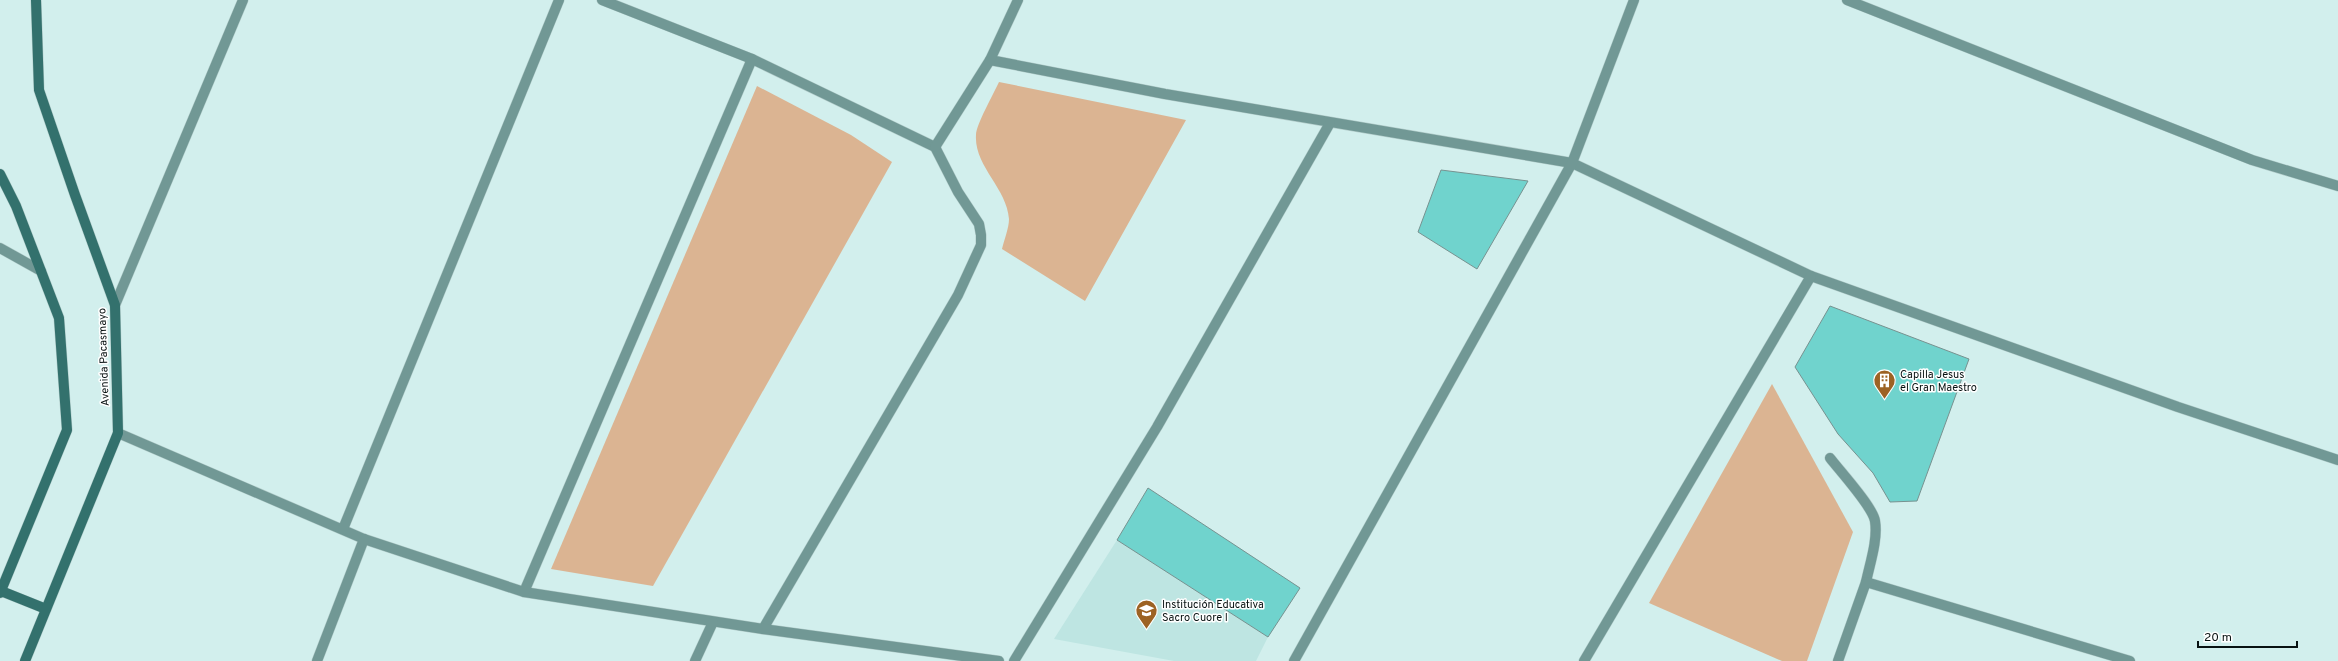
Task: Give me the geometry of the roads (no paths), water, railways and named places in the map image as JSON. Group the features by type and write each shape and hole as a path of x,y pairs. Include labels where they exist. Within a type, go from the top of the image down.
{"main road":[{"name":"Avenida Pacasmayo","path":"25,661 118,433 115,305 74,195 39,90 36,0"},
{"path":"0,174 16,206 59,318 67,430 1,592 46,609"}],"street":[{"path":"115,305 243,0"},
{"path":"343,529 559,0"},
{"path":"602,0 752,59 935,147 958,192 978,224 981,245 958,296 762,629"},
{"path":"935,147 990,60 1018,0"},
{"path":"1294,661 1572,163 1634,0"},
{"path":"1847,0 2252,160 2338,186"},
{"path":"524,592 752,59"},
{"path":"990,60 1165,94 1572,163 1811,276 2178,407 2338,460"},
{"path":"1014,661 1157,427 1330,123"},
{"path":"0,248 41,271"},
{"path":"1584,661 1811,276"},
{"path":"118,433 364,539 524,592 713,622 973,659 999,661"},
{"path":"1830,458 1870,509 1875,519 1876,534 1866,582 1838,661"},
{"path":"317,661 364,539"},
{"path":"1866,582 2130,661"},
{"path":"695,661 713,622"}],"place":[{"name":"Capilla Jesus el Gran Maestro","path":"1885,400"},
{"name":"Institución Educativa Sacro Cuore I","path":"1146,630"}]}
